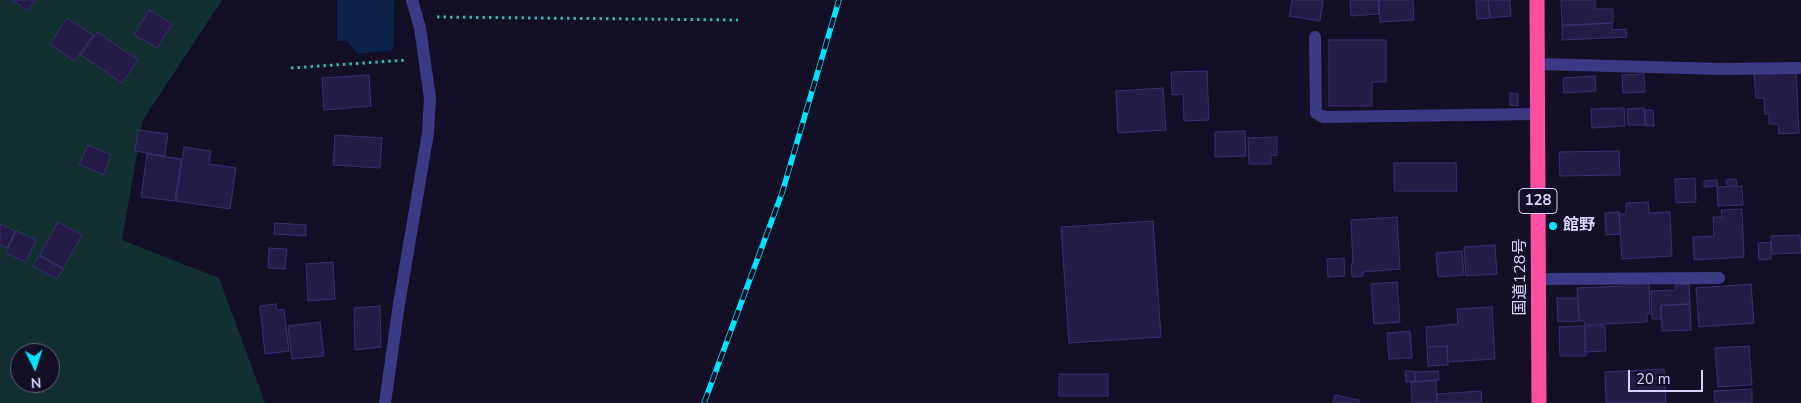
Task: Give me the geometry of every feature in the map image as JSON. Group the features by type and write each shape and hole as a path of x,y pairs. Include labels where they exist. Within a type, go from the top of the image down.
{"highway":[{"name":"国道128号","path":"1536,0 1539,278 1538,403"}],"street":[{"path":"385,403 399,304 428,133 430,98 420,28 412,0"},
{"path":"1315,37 1316,113 1323,117 1537,114"},
{"path":"1537,64 1722,69 1801,68"},
{"path":"1539,278 1719,278"}],"path":[{"path":"416,17 738,20"},
{"path":"291,68 425,59"}],"green space":[{"path":"0,0 222,0 143,120 122,240 219,278 265,403 0,403"}],"water":[{"path":"337,0 394,0 393,50 358,54 347,41 337,41"}],"building":[{"path":"13,0 36,0 27,11"},
{"path":"1292,0 1323,0 1320,21 1289,16"},
{"path":"1350,0 1378,0 1379,14 1351,16"},
{"path":"1379,0 1413,0 1414,20 1380,22"},
{"path":"1476,0 1488,0 1490,18 1477,19"},
{"path":"1488,0 1510,0 1511,16 1490,18"},
{"path":"1561,0 1595,0 1595,9 1613,9 1613,23 1562,25"},
{"path":"149,10 172,24 157,48 134,35"},
{"path":"67,18 93,35 75,61 50,44"},
{"path":"1612,23 1612,30 1626,29 1627,37 1562,40 1562,26"},
{"path":"97,32 138,60 122,83 81,55"},
{"path":"1329,40 1386,40 1386,82 1372,82 1372,106 1329,106"},
{"path":"1207,71 1209,120 1184,121 1183,94 1172,95 1171,72"},
{"path":"1796,71 1799,133 1779,134 1778,124 1769,124 1769,114 1765,114 1764,98 1756,98 1754,73"},
{"path":"1644,74 1645,92 1623,93 1622,75"},
{"path":"369,75 371,106 324,110 322,78"},
{"path":"1595,76 1596,91 1564,93 1563,78"},
{"path":"1163,88 1166,130 1118,133 1116,91"},
{"path":"1510,93 1518,94 1518,106 1510,105"},
{"path":"1624,108 1625,126 1592,128 1591,109"},
{"path":"1644,108 1645,125 1628,125 1627,109"},
{"path":"1645,110 1653,110 1654,126 1646,126"},
{"path":"138,130 168,134 165,156 135,151"},
{"path":"1245,131 1246,156 1215,157 1215,132"},
{"path":"335,135 382,138 380,168 333,165"},
{"path":"1277,137 1277,155 1271,156 1271,164 1249,164 1248,138"},
{"path":"88,145 111,155 103,175 79,164"},
{"path":"184,147 211,151 209,164 236,168 230,209 176,201"},
{"path":"1619,151 1620,175 1560,176 1559,152"},
{"path":"147,154 181,159 175,201 141,197"},
{"path":"1394,163 1456,163 1457,191 1394,191"},
{"path":"1695,178 1696,202 1676,203 1675,179"},
{"path":"1736,179 1737,185 1727,185 1726,180"},
{"path":"1717,180 1717,186 1704,187 1704,181"},
{"path":"1742,186 1743,205 1718,206 1717,187"},
{"path":"1648,202 1649,213 1670,212 1672,256 1622,259 1619,214 1626,214 1626,203"},
{"path":"1742,209 1744,257 1694,260 1693,237 1714,236 1713,217 1722,217 1721,210"},
{"path":"1619,212 1620,234 1606,235 1605,213"},
{"path":"1397,217 1400,269 1363,272 1363,276 1352,277 1351,220"},
{"path":"1153,221 1161,337 1069,343 1061,227"},
{"path":"58,222 82,235 63,268 40,255"},
{"path":"275,223 306,225 306,236 274,234"},
{"path":"0,224 15,231 7,248 0,245"},
{"path":"16,231 36,240 26,262 6,253"},
{"path":"1800,235 1801,253 1772,254 1771,236"},
{"path":"1771,242 1771,259 1759,260 1758,243"},
{"path":"1495,245 1497,274 1466,276 1464,247"},
{"path":"269,248 287,249 285,269 268,268"},
{"path":"1462,251 1464,275 1438,277 1436,253"},
{"path":"39,256 63,269 57,279 33,266"},
{"path":"1344,258 1345,276 1328,277 1327,259"},
{"path":"333,262 335,299 308,301 306,264"},
{"path":"1649,281 1650,314 1647,314 1647,322 1585,325 1584,321 1579,321 1577,288 1624,286 1624,282"},
{"path":"1397,282 1400,322 1374,324 1371,284"},
{"path":"1689,284 1690,304 1661,305 1661,319 1652,319 1651,291 1675,290 1675,285"},
{"path":"1751,284 1754,323 1699,327 1696,288"},
{"path":"1557,298 1578,298 1579,321 1558,322"},
{"path":"276,304 277,310 284,309 289,351 265,354 260,306"},
{"path":"1690,304 1691,330 1662,331 1661,306"},
{"path":"380,306 381,347 355,350 354,308"},
{"path":"1492,307 1495,359 1448,362 1447,346 1427,347 1426,327 1458,324 1457,309"},
{"path":"320,322 324,356 292,359 288,326"},
{"path":"1585,326 1586,356 1560,356 1559,327"},
{"path":"1585,326 1605,326 1606,351 1585,352"},
{"path":"1410,331 1412,358 1389,359 1387,333"},
{"path":"1447,346 1448,365 1428,366 1427,347"},
{"path":"1749,346 1752,385 1718,387 1715,348"},
{"path":"1664,369 1666,403 1606,403 1605,372"},
{"path":"1405,371 1415,371 1415,382 1406,382"},
{"path":"1438,371 1439,380 1415,382 1415,372"},
{"path":"1059,374 1108,374 1108,396 1059,396"},
{"path":"1436,380 1437,403 1412,403 1411,382"},
{"path":"1752,389 1752,403 1715,403 1714,391"},
{"path":"1481,391 1482,403 1437,403 1437,394"},
{"path":"1335,395 1359,400 1359,403 1333,403"}],"railway":[{"path":"704,403 782,193 839,0"}],"place":[{"name":"館野","path":"1553,226"}]}
